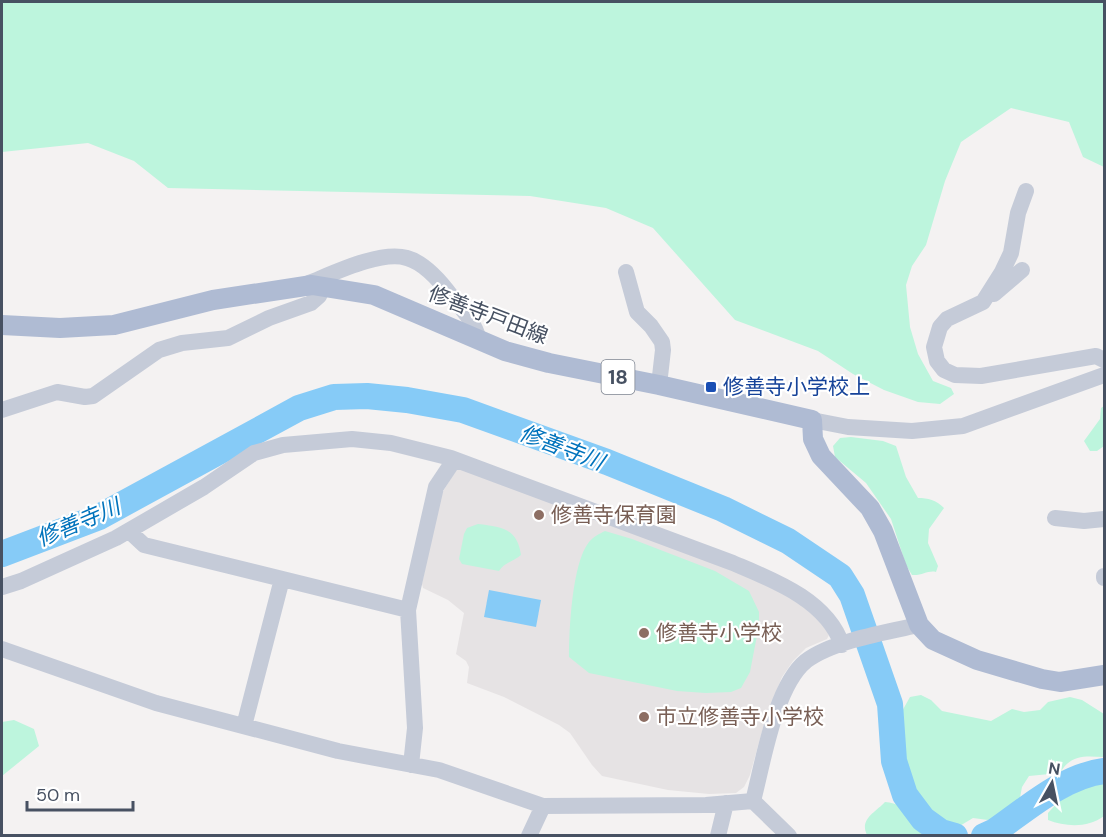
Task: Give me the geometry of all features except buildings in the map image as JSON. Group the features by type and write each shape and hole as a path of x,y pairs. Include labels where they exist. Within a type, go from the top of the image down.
{"main road":[{"name":"修善寺戸田線","path":"2,326 60,328 114,325 213,300 315,286 374,295 506,351 549,363 812,420"},
{"path":"812,420 813,439 820,456 870,508 883,531 914,626 947,648 977,660 1042,679 1060,682 1104,675"}],"street":[{"path":"986,299 1011,253 1018,213 1026,191"},
{"path":"2,410 57,392 85,397 93,396 159,350 183,343 228,338 268,318 311,303 319,296 315,286 338,272 390,256 409,258 425,267 448,291 477,330 479,340"},
{"path":"1022,270 975,308 947,319 940,327 934,347 937,361 944,370 955,375 981,376 1096,356 1104,360"},
{"path":"626,272 637,312 662,342 658,385"},
{"path":"812,420 848,427 912,431 963,426 1104,375"},
{"path":"2,587 21,581 116,538 204,487 254,453 283,445 352,439 391,443 454,460 667,538 775,581 818,609 845,644"},
{"path":"411,765 415,728 408,610 436,487 454,460"},
{"path":"1055,518 1084,521 1104,519"},
{"path":"129,531 144,545 408,610"},
{"path":"244,726 282,579"},
{"path":"753,801 778,705 790,679 806,662 824,650 914,626"},
{"path":"2,649 156,703 346,753 457,776 543,806 753,801 789,836"},
{"path":"718,836 726,803"},
{"path":"529,836 543,806"}],"shaded area":[{"name":"修善寺小学校","path":"464,469 750,576 816,612 829,635 827,639 806,648 782,677 766,717 750,775 744,787 736,793 709,794 668,790 602,776 570,733 559,725 504,697 467,683 469,667 466,661 456,654 464,613 448,600 423,588 422,584 439,498 456,470"}],"green space":[{"path":"2,2 1104,2 1104,167 1083,157 1069,122 1011,108 961,142 945,181 926,245 912,266 906,285 910,327 918,354 933,381 951,388 954,394 940,404 918,402 884,390 853,374 818,351 735,320 653,228 606,208 530,196 168,188 134,161 88,143 2,152"},
{"path":"1104,406 1104,446 1097,451 1090,451 1084,441 1100,419 1101,408"},
{"path":"840,438 883,441 896,446 906,477 918,498 932,500 944,508 929,529 928,543 938,566 936,572 912,575 906,565 891,519 866,483 835,457 833,446"},
{"path":"478,524 507,530 516,539 521,555 499,571 462,564 459,559 464,534 467,528"},
{"path":"605,531 715,571 749,591 759,612 759,625 750,672 741,688 731,692 677,691 589,673 569,657 573,597 579,565 589,542"},
{"path":"921,695 931,700 942,711 991,721 1012,709 1024,712 1040,710 1048,702 1070,697 1082,700 1104,714 1104,757 1091,756 1074,759 1060,773 1029,776 1022,787 1019,803 1014,810 1005,816 988,820 973,818 958,827 927,811 907,781 901,744 901,713 910,697"},
{"path":"14,720 34,729 39,746 2,776 2,722"},
{"path":"1104,782 1104,816 1091,823 1077,825 1048,820 1048,813 1059,801 1084,785"},
{"path":"885,802 908,811 922,835 867,835 865,824 867,820"}],"water":[{"path":"489,590 541,600 536,627 484,617"}],"waterway":[{"name":"修善寺川","path":"2,554 99,517 299,408 334,397 367,396 407,400 463,410 607,462 723,509 788,541 840,576 852,595 890,704 894,761 905,795 923,819 941,832 955,836"},
{"name":"修善寺川","path":"984,836 1061,786 1089,774 1104,771"}],"place":[{"name":"修善寺小学校上","path":"711,387"},
{"name":"修善寺保育園","path":"539,515"},
{"name":"修善寺小学校","path":"644,633"},
{"name":"市立修善寺小学校","path":"644,717"}]}
